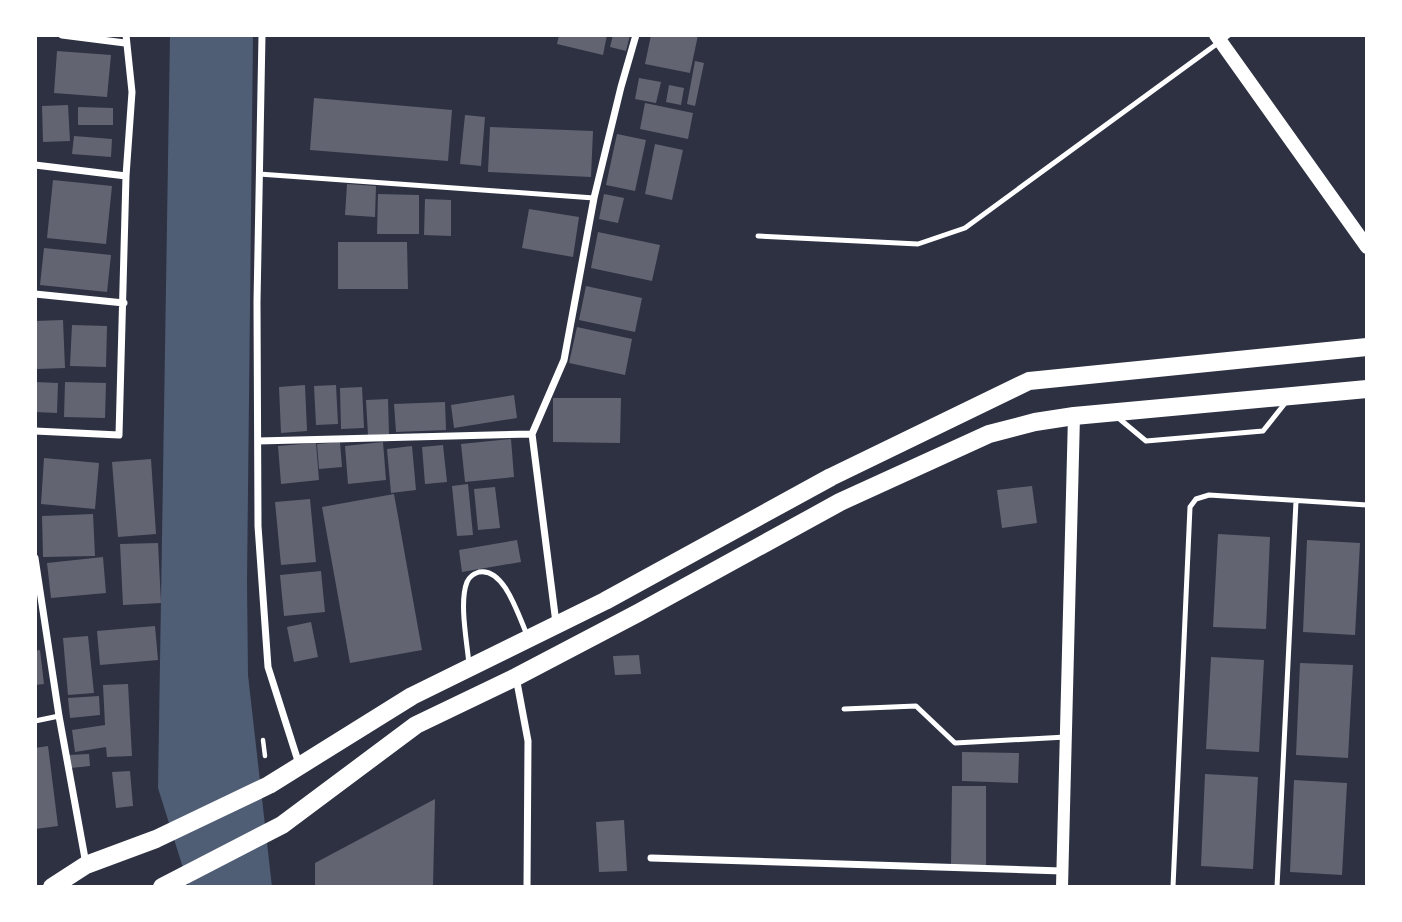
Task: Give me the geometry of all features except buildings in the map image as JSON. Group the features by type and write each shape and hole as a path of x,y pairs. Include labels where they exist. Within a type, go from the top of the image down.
{"main road":[{"path":"1222,37 1367,247"},
{"path":"52,887 86,865 156,839 269,785 412,696 556,626 831,477 1029,381 1367,347"},
{"path":"162,887 282,825 416,725 516,677 840,502 989,434 1035,422 1074,416 1367,389"}],"street":[{"path":"35,431 119,435 126,176 132,92 125,39 62,35"},
{"path":"262,35 258,526 268,667 300,767"},
{"path":"556,626 532,434 564,360 594,198 636,35"},
{"path":"35,165 126,176"},
{"path":"35,294 124,303"},
{"path":"1062,887 1074,416"},
{"path":"258,441 532,434"},
{"path":"35,558 39,605 86,865"},
{"path":"516,677 528,741 527,887"},
{"path":"651,858 1062,871"}],"lane":[{"path":"758,236 918,244 965,228 1222,37"},
{"path":"259,174 594,198"},
{"path":"1112,412 1146,441 1207,436 1263,431 1290,397"},
{"path":"1174,887 1190,507 1203,495 1367,505"},
{"path":"1277,887 1296,500"},
{"path":"469,667 465,600 467,580 473,574 488,572 498,577 529,639"},
{"path":"844,709 916,706 955,743 1066,737"},
{"path":"35,721 60,716"}],"path":[{"path":"264,740 265,756"}],"water":[{"path":"170,35 253,35 248,675 272,887 189,887 158,788"}]}
